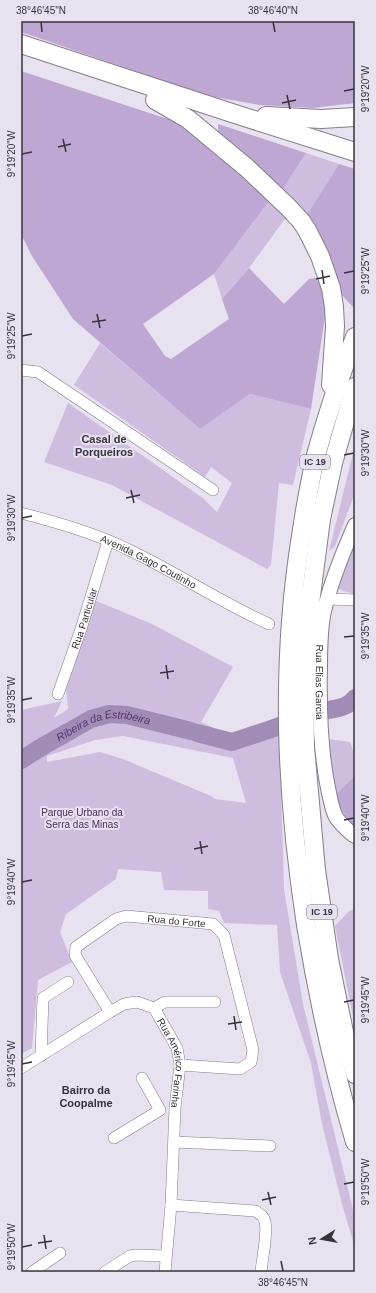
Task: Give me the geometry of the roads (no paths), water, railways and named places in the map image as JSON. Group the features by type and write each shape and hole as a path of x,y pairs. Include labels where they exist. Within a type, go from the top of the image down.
{"highway":[{"path":"21,44 355,152"},
{"path":"21,57 355,163"},
{"path":"155,100 188,119 247,168 301,221 315,244 326,270 334,307 335,326 329,411"},
{"path":"235,114 320,120 355,117"},
{"name":"IC 19","path":"304,690 291,610 297,561 304,514 316,457 329,411 355,338"},
{"name":"IC 19","path":"355,387 333,462 321,519 309,611 304,690 290,797 298,873 312,962 327,1037 343,1103 355,1142"},
{"name":"IC 19","path":"296,747 329,959 344,1032 355,1074"}],"street":[{"path":"21,370 38,372 213,490"},
{"name":"Avenida Gago Coutinho","path":"21,513 53,522 127,548 248,615 269,624"},
{"name":"Rua Elias Garcia","path":"355,525 345,547 328,599 320,636 304,690 321,732 324,772 332,808 340,822 355,836"},
{"name":"Rua Particular","path":"58,694 81,629 108,541"},
{"path":"328,599 355,600"},
{"name":"Rua do Forte","path":"110,1012 75,956 76,947 116,919 126,916 213,924 224,935 253,1050 251,1062 240,1069 180,1065"},
{"path":"41,1056 43,998 68,982"},
{"name":"Rua Américo Farinha","path":"21,1068 124,1004 137,1002 154,1008 177,1048 180,1065 175,1108 165,1272"},
{"path":"154,1008 165,1002 215,1002"},
{"path":"142,1078 160,1110"},
{"path":"114,1138 160,1110 175,1108"},
{"path":"174,1142 270,1146"},
{"path":"170,1205 255,1211 261,1214 265,1221 266,1229 261,1272"},
{"path":"32,1272 60,1253"},
{"path":"105,1272 130,1256 166,1256"}],"waterway":[{"name":"Ribeira da Estribeira","path":"197,733 232,742 328,710 343,707 355,698"},
{"name":"Ribeira da Estribeira","path":"21,760 91,719 109,714 127,715 191,731"}],"district":[{"name":"Casal de Porqueiros","path":"104,445"},
{"name":"Bairro da Coopalme","path":"86,1096"}],"park label":[{"name":"Parque Urbano da Serra das Minas","path":"82,818"}]}
